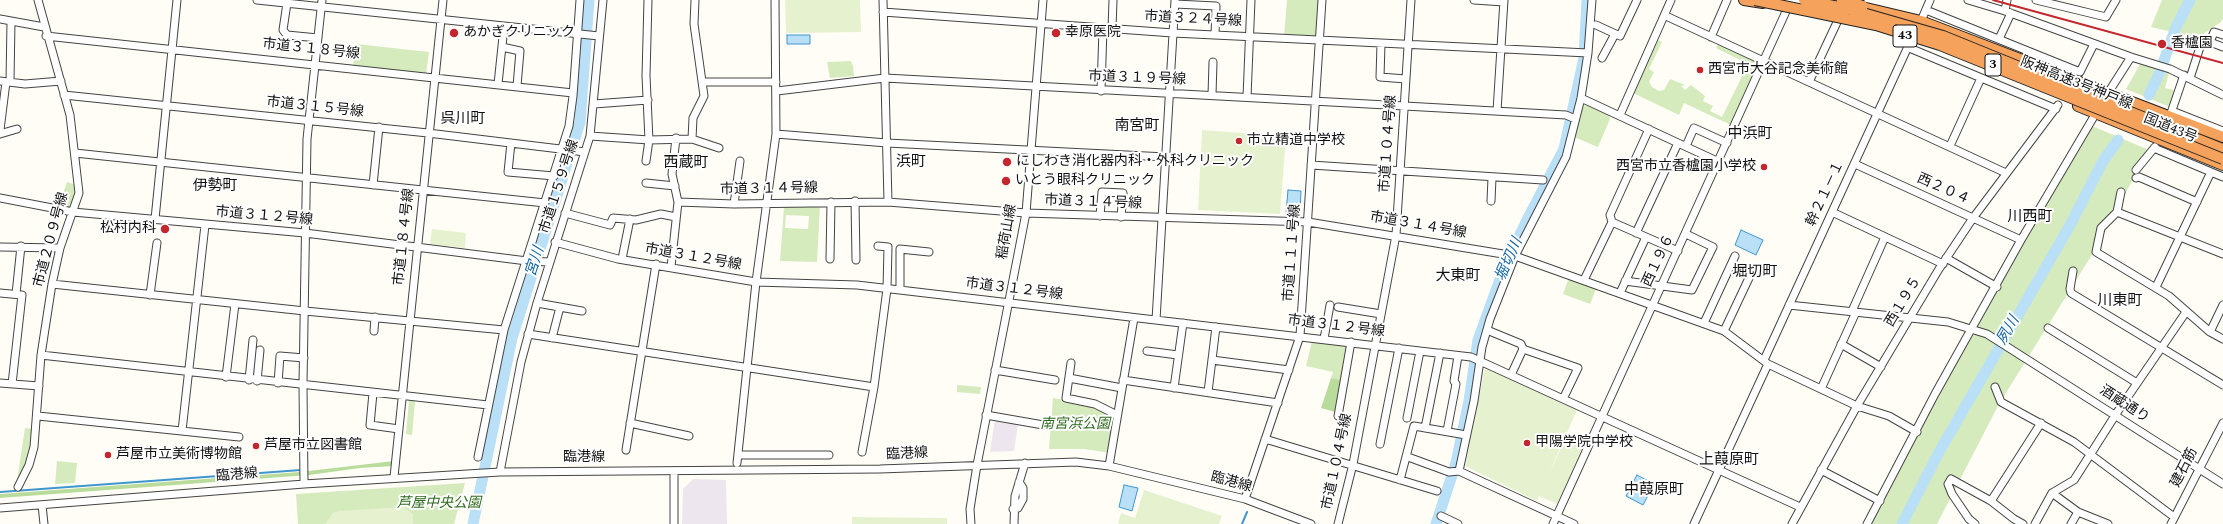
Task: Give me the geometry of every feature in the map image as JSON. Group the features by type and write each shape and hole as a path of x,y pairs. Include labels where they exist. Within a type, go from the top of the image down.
{"highway":[{"name":"国道43号","path":"1744,0 1788,7 1839,18 2096,113 2223,164"},
{"name":"阪神高速3号神戸線","path":"1755,0 1847,18 1934,43 2177,135 2223,149"},
{"name":"阪神高速3号神戸線","path":"1804,0 1912,26 1997,58 2177,135 2223,159"},
{"name":"国道43号","path":"1832,0 1921,21 2111,87 2223,137"},
{"path":"1842,0 1967,40 1997,58"},
{"path":"2177,135 2205,136 2223,142"},
{"path":"2177,135 2223,164"}],"street":[{"name":"市道２０９号線","path":"18,487 29,465 38,416 41,356 52,284 60,248 79,193 73,133 61,81 46,36 38,0"},
{"path":"155,219 165,105 177,0"},
{"path":"257,0 287,3 322,3 441,20 595,36"},
{"name":"市道１８４号線","path":"394,477 403,396 416,247 443,0"},
{"path":"478,457 504,330 564,149 571,115 580,0"},
{"name":"市道１５９号線","path":"498,472 528,334 546,262 566,213 582,152 590,136 594,104 595,36 603,0"},
{"path":"646,161 649,140 646,76 648,0"},
{"path":"692,139 693,118 704,96 704,82 694,24 695,0"},
{"path":"775,0 777,91 776,134 768,204 756,282 738,459 830,455"},
{"path":"882,0 888,202"},
{"name":"稲荷山線","path":"970,524 970,509 976,465 1026,213 1043,0"},
{"path":"1112,29 1113,0"},
{"path":"1247,97 1251,0"},
{"name":"市道１１１号線","path":"1245,499 1300,336 1322,0"},
{"name":"市道１０４号線","path":"1338,524 1353,464 1396,235 1411,0"},
{"path":"1474,0 1504,1 1498,111"},
{"path":"1455,472 1477,359 1487,330 1515,256 1566,157 1581,98 1592,0"},
{"path":"1596,25 1620,36 1636,0"},
{"path":"1620,115 1672,0"},
{"path":"1711,37 1727,0"},
{"path":"1921,21 1930,0"},
{"path":"1968,0 2008,12 2094,44 2170,69 2187,76 2223,95"},
{"path":"1999,39 2008,12 2007,0"},
{"path":"2036,0 2106,17 2116,0"},
{"path":"1156,320 1175,2 1216,6 1215,35"},
{"path":"287,3 283,30 286,35 318,38"},
{"path":"304,484 303,385 308,120 322,3"},
{"name":"西１９６","path":"1553,524 1765,61 1788,7"},
{"path":"1926,10 2080,72 2094,44"},
{"name":"市道３２４号線","path":"883,12 1041,25 1174,33 1250,36 1408,46 1586,53"},
{"path":"1666,16 2006,173"},
{"path":"1809,82 1839,18"},
{"path":"0,19 44,26"},
{"path":"0,130 11,21"},
{"path":"498,84 504,27"},
{"path":"1101,91 1103,28"},
{"path":"2210,42 2214,32 2223,35"},
{"path":"1602,58 1615,34"},
{"name":"市道３１８号線","path":"46,36 172,48 573,93"},
{"path":"2223,47 2210,42 2201,44 2172,112 2223,131"},
{"path":"1910,43 1981,78 1950,146"},
{"name":"幹２１－１","path":"1694,524 1720,470 1789,304 1910,43"},
{"path":"1382,44 1380,77 1406,79"},
{"path":"502,47 520,51 517,86"},
{"path":"2111,87 2131,57"},
{"path":"1212,95 1213,62"},
{"name":"市道３１９号線","path":"777,91 885,78 1101,91 1170,92 1566,115 1575,119"},
{"name":"西１９５","path":"1792,524 1857,406 1944,261 2006,173 2057,107 1981,78"},
{"path":"5,82 26,84 61,81"},
{"path":"704,82 776,82"},
{"name":"市道３１５号線","path":"64,95 379,127 582,152"},
{"path":"1581,98 1719,162"},
{"path":"594,104 648,100"},
{"path":"1868,524 1916,431 1973,332 1996,286 2096,113"},
{"path":"373,185 379,127"},
{"path":"0,134 17,128"},
{"path":"1686,146 1694,128 1727,143"},
{"path":"1584,280 1612,222 1610,215 1649,130"},
{"path":"776,134 887,143 1166,157"},
{"path":"590,136 649,140 676,138 692,139 719,148"},
{"path":"671,267 678,202 672,174 676,138"},
{"path":"511,143 508,172 554,176"},
{"path":"1636,232 1678,143"},
{"path":"2197,202 2138,177 2136,174 2154,148 2223,177"},
{"path":"75,153 545,203"},
{"path":"734,204 740,161"},
{"name":"西２０４","path":"1855,164 2022,240"},
{"path":"1311,165 1492,178 1543,180"},
{"path":"2156,287 2211,172"},
{"path":"1491,201 1492,178"},
{"path":"646,183 675,186"},
{"path":"1100,216 1102,192 1109,192 1123,193 1122,217"},
{"path":"2121,192 2117,212 2101,228 2096,252 2156,287 2210,332 2223,339"},
{"name":"市道３１２号線","path":"0,198 73,212 306,233 546,262"},
{"name":"市道３１４号線","path":"678,202 734,204 888,202 1026,213 1308,222 1396,235 1515,256 1654,304 1724,331 1766,362 1857,406 1889,416 1916,431"},
{"path":"830,259 832,202"},
{"path":"855,202 856,260"},
{"path":"1832,212 1885,237 1944,261 1996,286"},
{"path":"2117,212 2223,254"},
{"path":"566,213 610,225 613,218 636,220 661,214 676,217"},
{"path":"622,260 630,219"},
{"path":"1612,222 1678,251"},
{"path":"182,431 205,225"},
{"path":"1625,281 1692,290 1713,247 1686,234"},
{"path":"1620,293 1646,237"},
{"path":"1821,389 1885,237"},
{"name":"市道３１２号線","path":"555,242 622,260 656,264 756,282 857,285 1351,342 1477,359 1800,507"},
{"path":"150,294 157,243"},
{"path":"16,294 21,246"},
{"path":"0,247 21,246 60,248"},
{"path":"862,452 874,387 887,289 888,248 878,246"},
{"path":"900,290 900,249 929,252"},
{"path":"1704,323 1735,256"},
{"path":"626,450 656,264"},
{"path":"2073,271 2070,289 2071,294 2223,385"},
{"path":"1724,331 1749,278"},
{"path":"52,284 234,304 504,330"},
{"path":"0,293 22,295 12,384"},
{"path":"536,303 582,310"},
{"path":"226,377 234,304"},
{"name":"酒蔵通り","path":"1789,304 1948,322 1973,332 1994,337 2223,484"},
{"path":"1324,339 1330,305"},
{"path":"2210,332 2223,305"},
{"path":"552,338 560,307"},
{"path":"1338,307 1381,314"},
{"path":"2035,524 2052,493 2074,480 2161,347 2186,312"},
{"path":"374,331 375,317"},
{"path":"1109,466 1134,318"},
{"path":"1174,388 1183,323"},
{"path":"1208,392 1216,327"},
{"path":"2048,328 2137,383"},
{"path":"1487,330 1521,344 1523,348 1578,368 1563,399"},
{"path":"528,334 874,387"},
{"path":"249,380 253,340"},
{"path":"1338,416 1351,342"},
{"path":"1841,344 1881,367"},
{"path":"1380,444 1399,348"},
{"path":"1511,375 1523,348"},
{"path":"257,381 260,350"},
{"path":"1147,351 1178,356"},
{"path":"1407,418 1420,351"},
{"path":"1425,428 1440,353"},
{"path":"41,356 257,381 488,405"},
{"path":"278,383 280,356 304,358"},
{"path":"1447,431 1456,384 1454,381 1458,356"},
{"path":"1212,360 1289,370"},
{"path":"1071,363 1066,398 1095,404 1117,415"},
{"path":"995,370 1055,380"},
{"path":"1069,378 1122,388"},
{"path":"1123,380 1278,403"},
{"path":"0,383 39,386"},
{"path":"1995,387 2001,402 2074,442 2172,521"},
{"path":"373,393 370,425 399,429"},
{"path":"986,415 1049,426"},
{"path":"38,416 239,437"},
{"path":"630,423 688,436"},
{"path":"1991,501 2041,424"},
{"name":"建石筋","path":"2172,521 2223,424"},
{"path":"1400,480 1408,456 1414,426 1463,434"},
{"path":"1265,439 1353,464 1437,491"},
{"path":"1408,456 1455,472 1574,524"},
{"name":"臨港線","path":"0,508 394,477 498,472 880,470 1076,462 1109,466 1245,499 1312,524"},
{"path":"1014,524 1014,509 1018,482 1025,463"},
{"path":"1821,470 1880,501"},
{"path":"674,471 674,524"},
{"path":"1975,524 1969,519 1952,494 1948,484 1953,479 1991,501 2023,524"},
{"path":"2052,493 2078,512 2108,524"},
{"path":"42,505 44,524"},
{"path":"2072,524 2078,512"},
{"path":"1441,516 1458,524"}],"shaded area":[{"path":"995,419 1018,424 1014,451 990,452"},
{"path":"693,479 726,480 727,524 682,524 683,489"}],"green space":[{"path":"785,0 860,0 861,32 786,33"},
{"path":"1287,0 1318,0 1316,35 1312,38 1284,36"},
{"path":"2162,0 2223,0 2223,18 2221,22 2197,38 2151,27"},
{"path":"1658,40 1662,42 1649,69 1654,72 1649,82 1652,87 1659,91 1664,90 1670,79 1685,85 1681,86 1685,90 1691,85 1705,96 1703,101 1713,106 1710,111 1722,117 1748,64 1716,48 1719,43 1758,61 1760,64 1731,125 1684,103 1679,115 1633,93"},
{"path":"356,44 429,52 426,74 353,65"},
{"path":"851,61 854,76 830,78 827,62"},
{"path":"2140,64 2169,73 2165,88 2174,90 2170,107 2126,89"},
{"path":"1586,105 1609,115 1610,119 1598,147 1574,137 1582,107"},
{"path":"2092,126 2149,150 2093,253 1999,404 1937,524 1870,524 1913,440 2031,228 2082,139 2087,135"},
{"path":"1202,130 1286,136 1280,214 1198,210"},
{"path":"67,182 76,185 73,208 58,208"},
{"path":"820,205 817,262 780,261 784,207","holes":["786,215 809,216 808,229 785,228"]},
{"path":"432,229 466,233 465,248 430,244"},
{"path":"1569,278 1596,289 1590,304 1563,294"},
{"path":"1312,341 1349,345 1342,380 1331,378 1333,372 1306,366"},
{"name":"甲陽学院中学校","path":"1485,368 1577,410 1549,473 1569,432 1587,440 1557,504 1539,496 1537,501 1465,466"},
{"path":"1331,378 1342,380 1335,412 1321,408"},
{"path":"957,385 981,387 980,394 957,392"},
{"name":"南宮浜公園","path":"1053,398 1094,405 1116,415 1110,453 1084,449 1049,449"},
{"path":"409,400 415,401 412,435 406,434"},
{"path":"25,428 33,429 29,456 17,481"},
{"path":"57,461 77,463 75,483 55,484"},
{"path":"394,461 393,466 360,468 309,475 0,498 0,494 300,472"},
{"name":"芦屋中央公園","path":"465,483 454,524 298,524 296,494"},
{"path":"1144,490 1222,516 1219,524 1118,524 1121,513 1135,518"},
{"path":"404,507 413,514 413,524 325,524 333,513 339,511"},
{"path":"852,517 947,518 947,524 852,524"}],"water":[{"path":"787,35 810,35 810,44 787,44"},
{"path":"1288,190 1301,191 1300,214 1286,213"},
{"path":"1741,230 1763,240 1756,255 1735,245"},
{"path":"1637,475 1654,484 1643,505 1626,496"},
{"path":"1124,485 1138,488 1132,511 1119,507"}],"waterway":[{"name":"宮川","path":"473,524 512,338 580,122 589,0"},
{"name":"堀切川","path":"1436,524 1456,463 1469,401 1478,340 1504,268 1564,149 1584,58 1587,0"},
{"name":"夙川","path":"2149,95 2159,74 2176,27 2190,0"},
{"name":"夙川","path":"1902,524 1939,452 2069,227 2103,161 2118,140"},
{"path":"0,492 301,470"},
{"path":"1242,524 1247,512"}],"railway":[{"path":"1993,0 2223,63"}],"place":[{"name":"あかぎクリニック","path":"454,33"},
{"name":"幸原医院","path":"1056,33"},
{"name":"香櫨園","path":"2162,44"},
{"name":"西宮市大谷記念美術館","path":"1700,70"},
{"name":"市立精道中学校","path":"1239,141"},
{"name":"にしわき消化器内科・外科クリニック","path":"1007,162"},
{"name":"西宮市立香櫨園小学校","path":"1764,167"},
{"name":"いとう眼科クリニック","path":"1006,181"},
{"name":"松村内科","path":"165,229"},
{"name":"甲陽学院中学校","path":"1527,443"},
{"name":"芦屋市立図書館","path":"256,446"},
{"name":"芦屋市立美術博物館","path":"108,455"}],"district":[{"name":"呉川町","path":"463,120"},
{"name":"南宮町","path":"1137,127"},
{"name":"中浜町","path":"1750,135"},
{"name":"浜町","path":"911,163"},
{"name":"西蔵町","path":"686,164"},
{"name":"伊勢町","path":"215,187"},
{"name":"川西町","path":"2030,218"},
{"name":"堀切町","path":"1755,273"},
{"name":"大東町","path":"1458,277"},
{"name":"川東町","path":"2120,302"},
{"name":"上葭原町","path":"1729,461"},
{"name":"中葭原町","path":"1654,491"}]}
